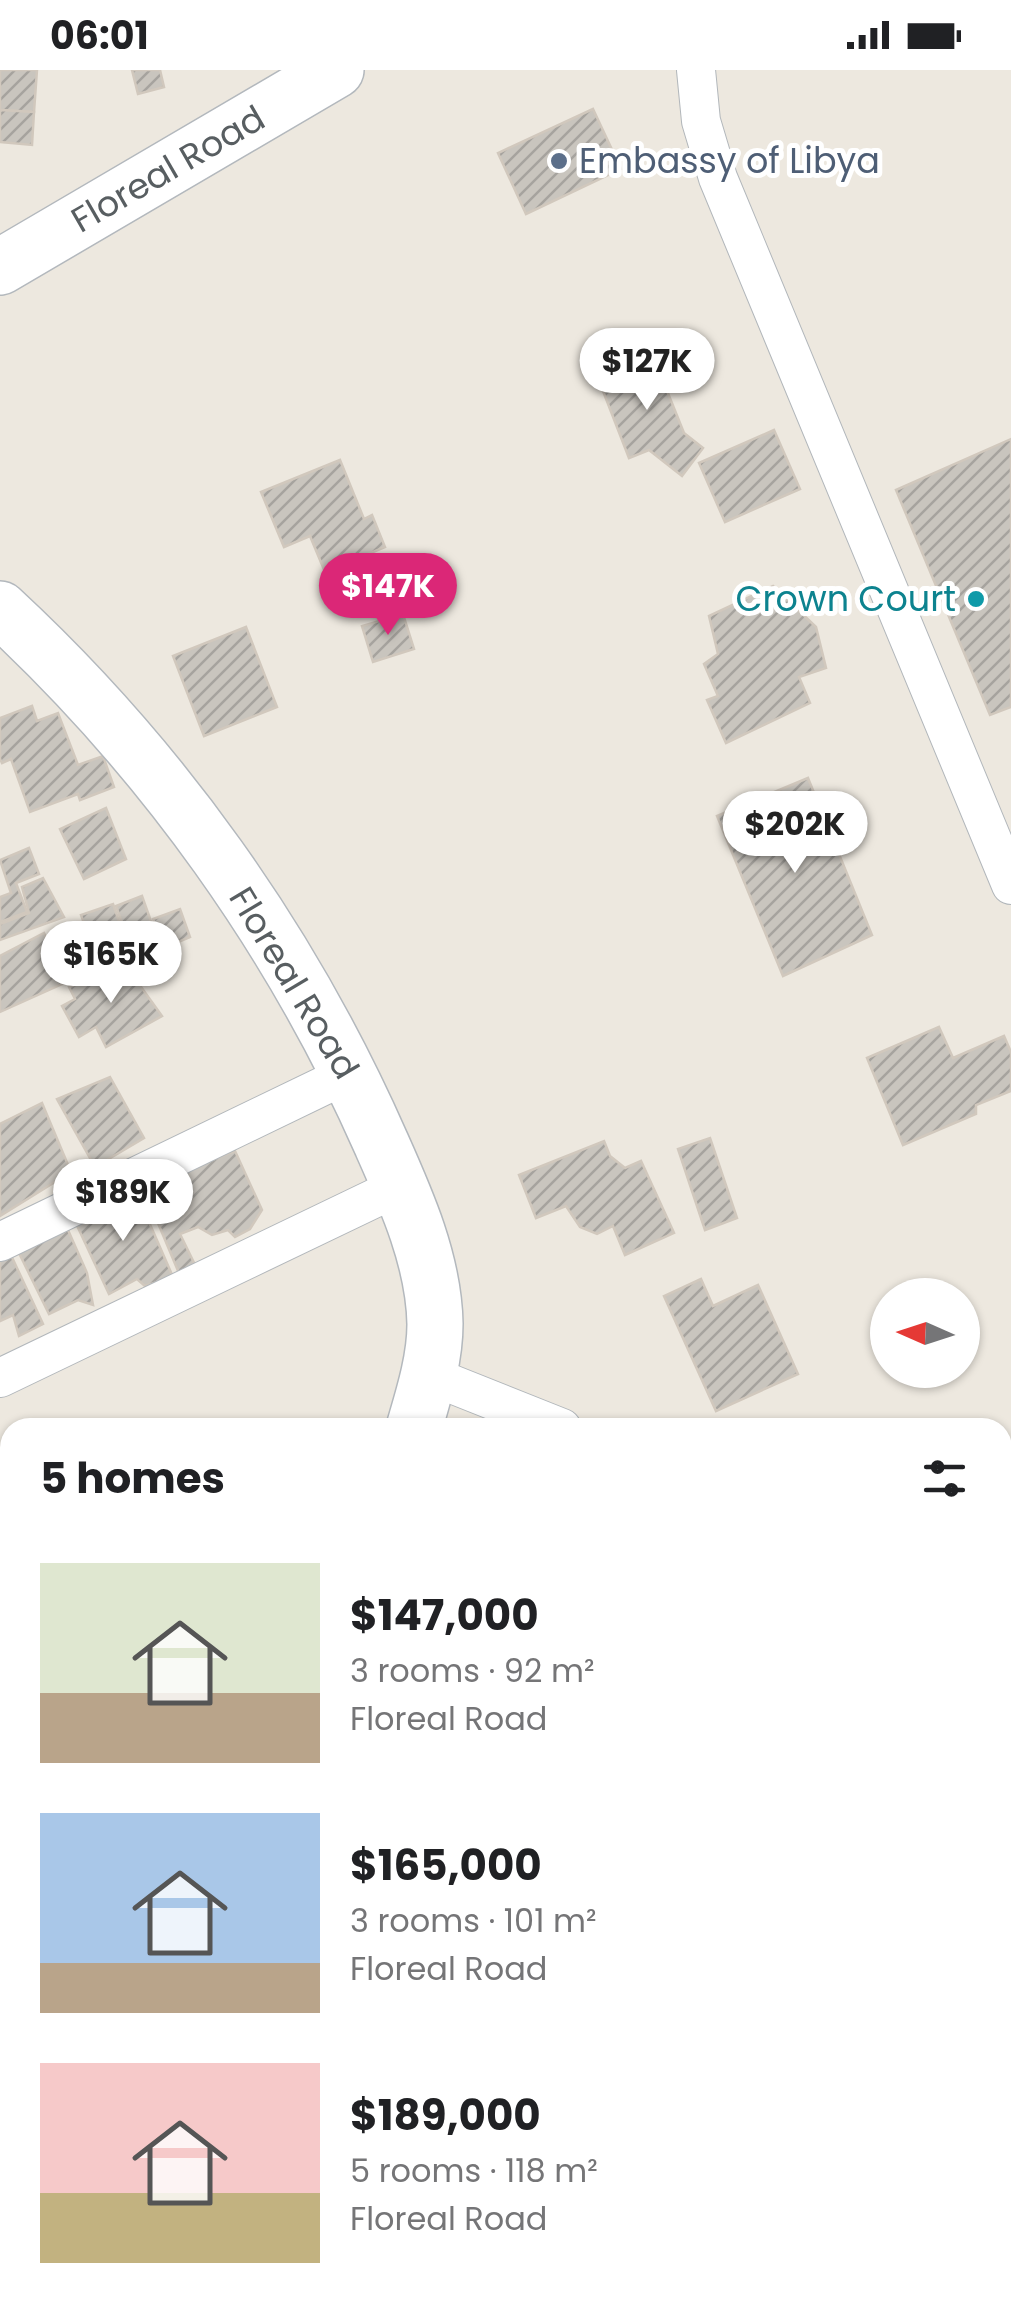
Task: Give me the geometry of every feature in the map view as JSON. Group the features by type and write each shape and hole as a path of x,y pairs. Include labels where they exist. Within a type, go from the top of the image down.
{"main road":[{"name":"Floreal Road","path":"0,267 336,70"},
{"path":"0,294 120,198"},
{"path":"0,567 126,735"},
{"name":"Floreal Road","path":"0,610 126,735 183,804 350,1073 424,1250 435,1322 429,1375 417,1418"}],"street":[{"path":"696,70 701,121 718,178 1011,885"},
{"path":"0,1242 350,1073"},
{"path":"0,1378 400,1186"},
{"path":"429,1375 537,1418"}],"building":[{"path":"0,70 37,70 34,112 0,110"},
{"path":"132,70 160,70 164,87 138,94"},
{"name":"Embassy of Libya","path":"593,109 621,169 526,214 498,153"},
{"path":"0,110 34,112 32,145 0,142"},
{"path":"651,351 684,433 703,448 682,476 649,450 629,458 596,373"},
{"path":"774,430 800,489 725,522 699,463"},
{"name":"Crown Court","path":"1011,439 1011,707 990,715 896,490"},
{"path":"340,460 364,519 372,515 385,547 325,572 310,536 284,547 261,492"},
{"path":"773,586 816,627 826,668 799,677 810,703 726,743 707,700 718,696 704,664 718,654 709,616"},
{"path":"403,614 414,649 373,662 362,626"},
{"path":"246,627 277,707 204,736 173,656"},
{"path":"32,706 37,721 58,713 78,765 103,756 114,787 80,800 78,794 30,812 11,759 2,763 0,759 0,718"},
{"path":"808,778 872,935 783,976 717,816"},
{"path":"106,808 126,859 84,879 60,829"},
{"path":"29,848 39,874 16,883 27,912 0,922 0,897 11,893 0,860"},
{"path":"43,878 64,917 0,940 0,924 29,913 22,887"},
{"path":"142,896 164,958 138,968 116,906"},
{"path":"113,904 135,967 128,964 102,973 81,915"},
{"path":"180,909 190,937 164,948 153,919"},
{"path":"44,933 69,981 0,1012 0,956"},
{"path":"126,966 162,1016 106,1047 96,1027 79,1037 62,1006 75,999 69,987"},
{"path":"939,1027 953,1058 1004,1036 1011,1052 1011,1091 976,1105 976,1114 903,1145 867,1058"},
{"path":"110,1077 144,1138 95,1167 57,1099"},
{"path":"42,1103 71,1172 0,1216 0,1124"},
{"path":"710,1138 737,1218 705,1230 678,1149"},
{"path":"604,1141 610,1156 625,1168 641,1161 674,1233 625,1255 613,1226 597,1234 580,1227 566,1206 536,1218 519,1175"},
{"path":"235,1151 262,1210 250,1229 235,1237 228,1230 212,1235 198,1227 180,1234 199,1273 181,1278 145,1192 183,1171"},
{"path":"135,1190 173,1277 145,1286 137,1279 109,1294 74,1219"},
{"path":"68,1230 87,1273 93,1305 78,1300 49,1314 17,1249"},
{"path":"10,1253 43,1324 19,1336 13,1315 0,1321 0,1258"},
{"path":"701,1279 713,1306 758,1285 798,1374 716,1411 664,1296"}],"place":[{"name":"Embassy of Libya","path":"559,161"},
{"name":"Crown Court","path":"976,599"}]}
